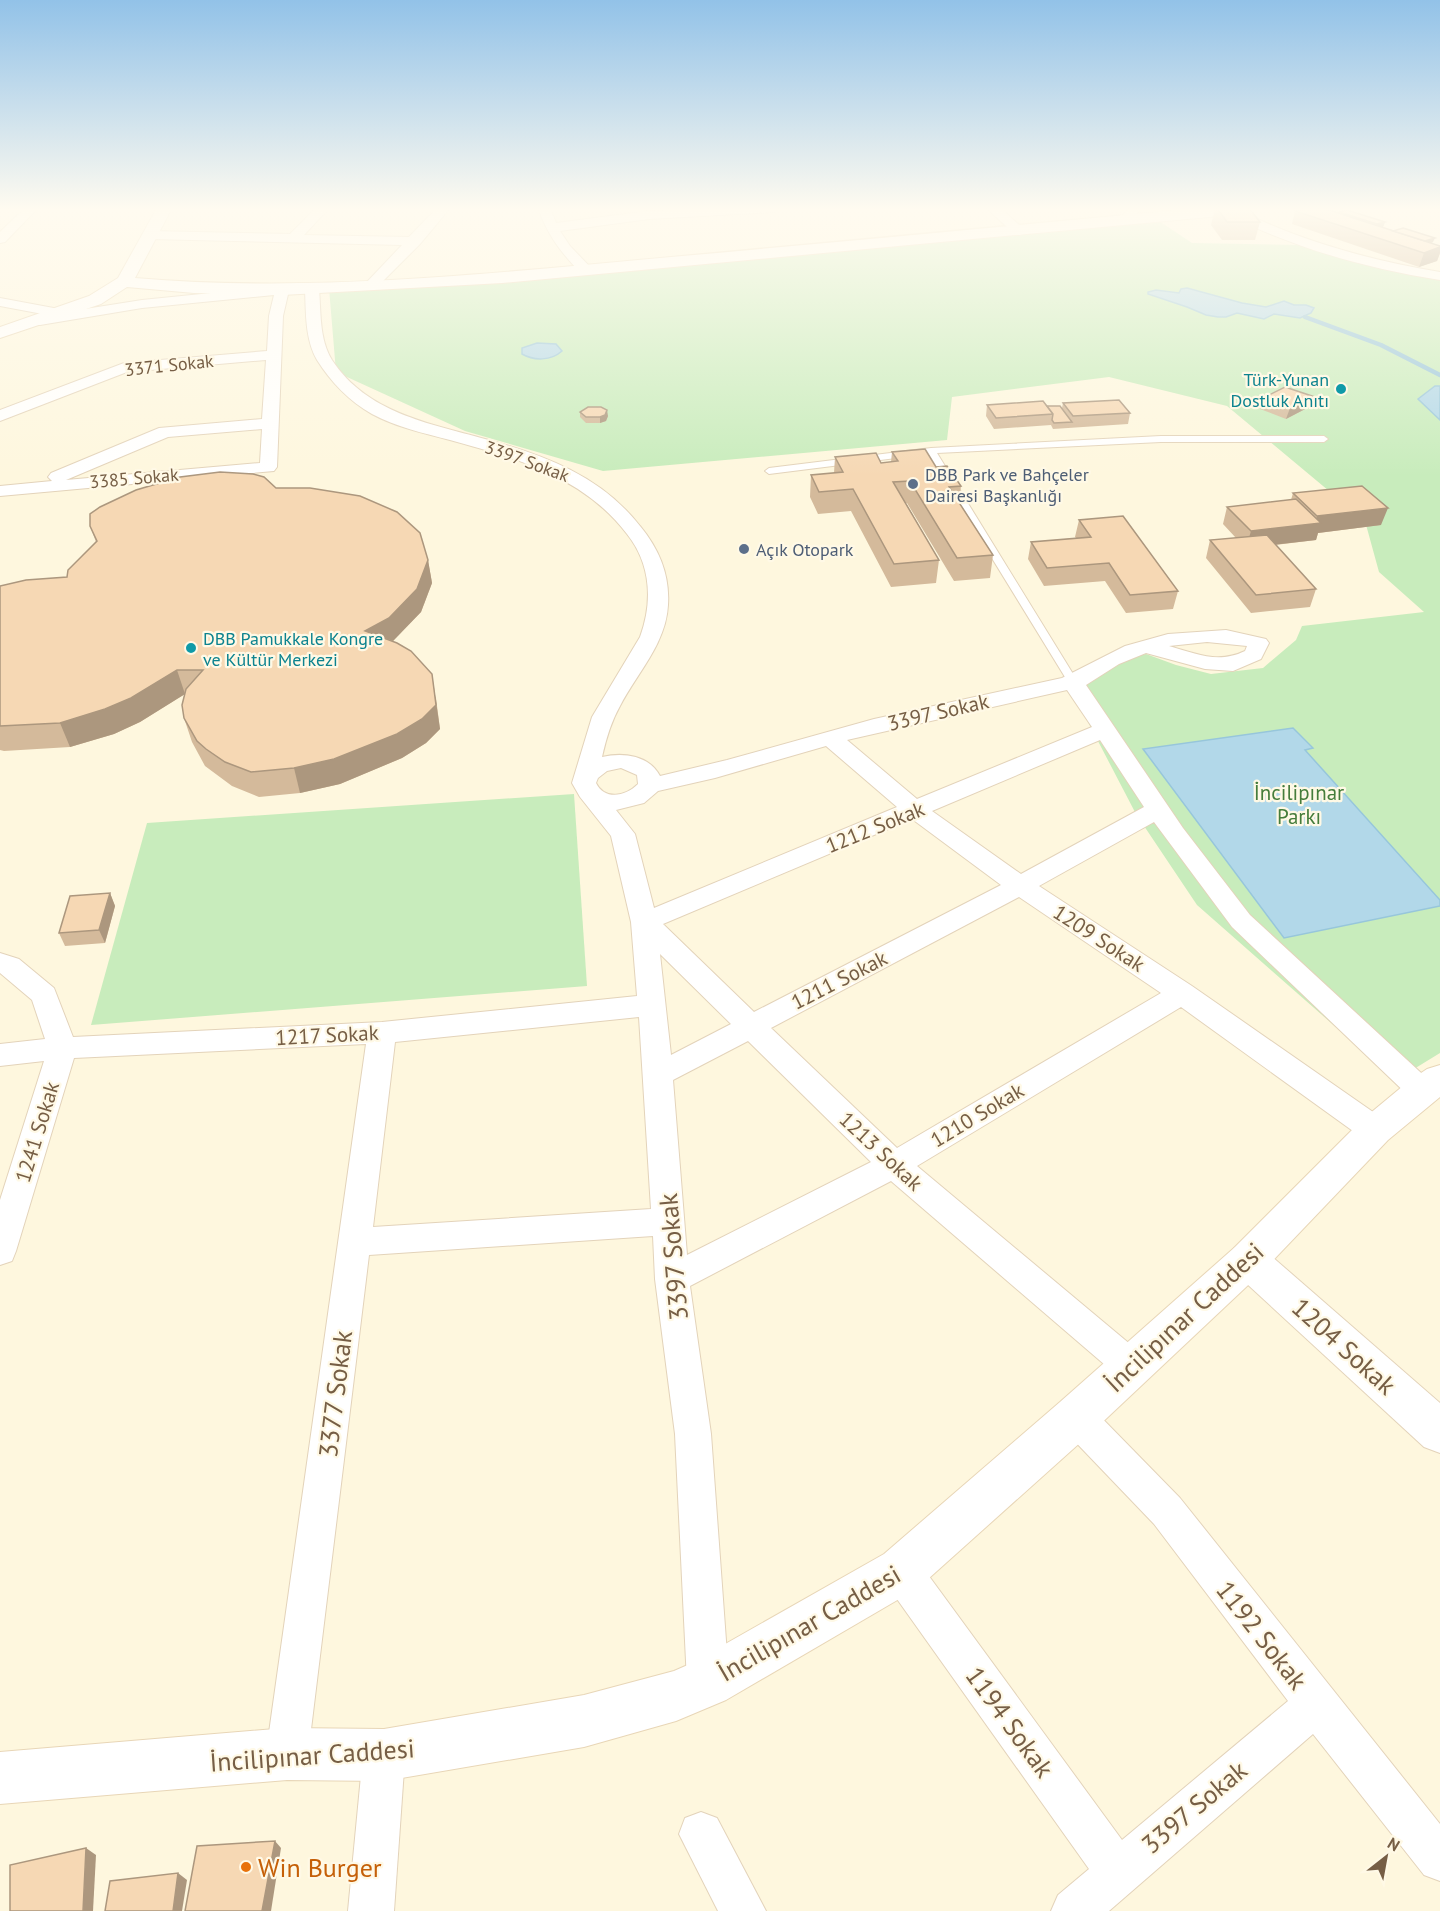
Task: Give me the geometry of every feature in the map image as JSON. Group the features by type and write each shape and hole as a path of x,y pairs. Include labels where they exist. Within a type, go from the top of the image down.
{"main road":[{"path":"0,333 40,321 100,297"},
{"name":"İncilipınar Caddesi","path":"0,1778 287,1754 384,1755 584,1721 676,1696 708,1682 901,1571 1076,1417 1248,1260 1376,1130 1431,1085"},
{"name":"1204 Sokak","path":"1248,1260 1440,1432"}],"street":[{"path":"40,321 142,304 210,297"},
{"path":"33,487 165,432 271,423 276,316 280,297"},
{"path":"313,297 322,352"},
{"path":"0,302 59,314"},
{"name":"3397 Sokak","path":"276,316 300,330 322,352 350,389 375,409 421,428 513,453 559,469 606,498 630,522 654,562 658,609 649,640 602,718 588,789"},
{"name":"3371 Sokak","path":"0,416 124,368 274,355"},
{"name":"3385 Sokak","path":"0,490 267,466 271,423"},
{"name":"3397 Sokak","path":"645,790 927,713 1073,682 1118,656 1145,646"},
{"path":"1073,682 1158,809 1241,921 1431,1085"},
{"path":"602,718 626,762 647,772 645,790 623,834 588,789 592,770 610,762 626,762 691,777"},
{"name":"1212 Sokak","path":"644,922 1105,730"},
{"name":"1209 Sokak","path":"830,738 915,810 1020,886 1182,993 1376,1130"},
{"path":"588,789 609,802 631,800 645,790"},
{"name":"1211 Sokak","path":"658,1075 1020,886 1158,809"},
{"name":"3397 Sokak","path":"623,834 644,922 658,1075 672,1280 693,1434 708,1682"},
{"name":"1213 Sokak","path":"644,922 894,1165 1131,1366"},
{"path":"0,963 9,966 44,995 63,1048"},
{"name":"1210 Sokak","path":"672,1280 894,1165 1182,993"},
{"name":"1217 Sokak","path":"0,1055 63,1048 382,1033 652,1005"},
{"name":"3377 Sokak","path":"287,1754 382,1033"},
{"name":"1241 Sokak","path":"0,1251 63,1048"},
{"path":"355,1242 668,1221"},
{"name":"1192 Sokak","path":"1076,1417 1167,1511 1316,1704 1440,1859"},
{"name":"1194 Sokak","path":"901,1571 1118,1872"},
{"name":"3397 Sokak","path":"1074,1911 1316,1704"},
{"path":"371,1911 384,1755"},
{"path":"701,1834 743,1911"}],"lane":[{"path":"770,471 932,451 1161,439 1324,439"},
{"path":"932,451 1073,682"}],"green space":[{"name":"İncilipınar Parkı","path":"330,297 1440,297 1440,1053 1396,1080 1197,905 1136,814 1063,674 1146,654 1211,674 1263,668 1296,640 1302,626 1424,612 1379,572 1365,521 1227,406 1109,377 952,397 947,440 603,471 465,431 336,372"},
{"path":"574,794 587,986 91,1025 147,823"}],"water":[{"path":"1158,297 1221,297 1266,307 1284,301 1314,308 1311,313 1300,318 1274,314 1264,319 1237,313 1218,317"},
{"path":"537,343 556,344 562,351 553,357 542,359 522,354 522,348"},
{"path":"1435,386 1440,386 1440,420 1418,399"},
{"path":"1293,728 1313,748 1305,750 1440,900 1440,906 1284,938 1143,749"}],"building":[{"path":"1285,387 1312,396 1290,408 1263,398"},
{"path":"1119,400 1130,413 1073,416 1063,403"},
{"path":"1043,401 1053,414 996,418 987,405"},
{"path":"1047,406 1060,406 1072,422 1054,423 1053,414"},
{"path":"588,407 601,407 607,410 605,415 600,417 586,417 580,412"},
{"path":"925,449 936,467 947,466 961,486 949,487 993,555 957,558 910,481 893,482 939,560 894,564 853,489 819,492 811,475 843,472 835,457 876,453 881,463 898,461 892,452"},
{"name":"DBB Pamukkale Kongre ve Kültür Merkezi","path":"220,472 264,477 276,488 310,488 360,496 397,512 420,533 428,560 417,589 389,618 365,631 411,651 432,674 436,705 422,719 397,734 334,759 294,768 251,772 225,762 206,749 197,741 184,718 182,705 186,689 203,670 177,670 131,698 60,723 0,726 0,586 26,580 67,577 68,570 97,541 90,526 90,514 100,507 136,490 180,477"},
{"path":"1362,486 1388,508 1317,516 1293,493"},
{"path":"1296,499 1321,523 1251,531 1227,507"},
{"path":"1123,516 1178,591 1130,595 1109,563 1047,568 1031,542 1091,537 1079,520"},
{"path":"1267,535 1316,589 1256,595 1210,540"},
{"path":"110,893 99,930 59,933 70,896"},
{"path":"275,1841 262,1911 185,1911 197,1846"},
{"path":"86,1848 83,1911 10,1911 10,1865"},
{"path":"178,1873 173,1911 105,1911 110,1881"}],"waterway":[{"path":"1305,317 1381,345 1440,375"}],"place":[{"name":"Türk-Yunan Dostluk Anıtı","path":"1341,389"},
{"name":"DBB Park ve Bahçeler Dairesi Başkanlığı","path":"913,484"},
{"name":"Açık Otopark","path":"744,549"},
{"name":"DBB Pamukkale Kongre ve Kültür Merkezi","path":"191,648"},
{"name":"Win Burger","path":"246,1867"}]}
